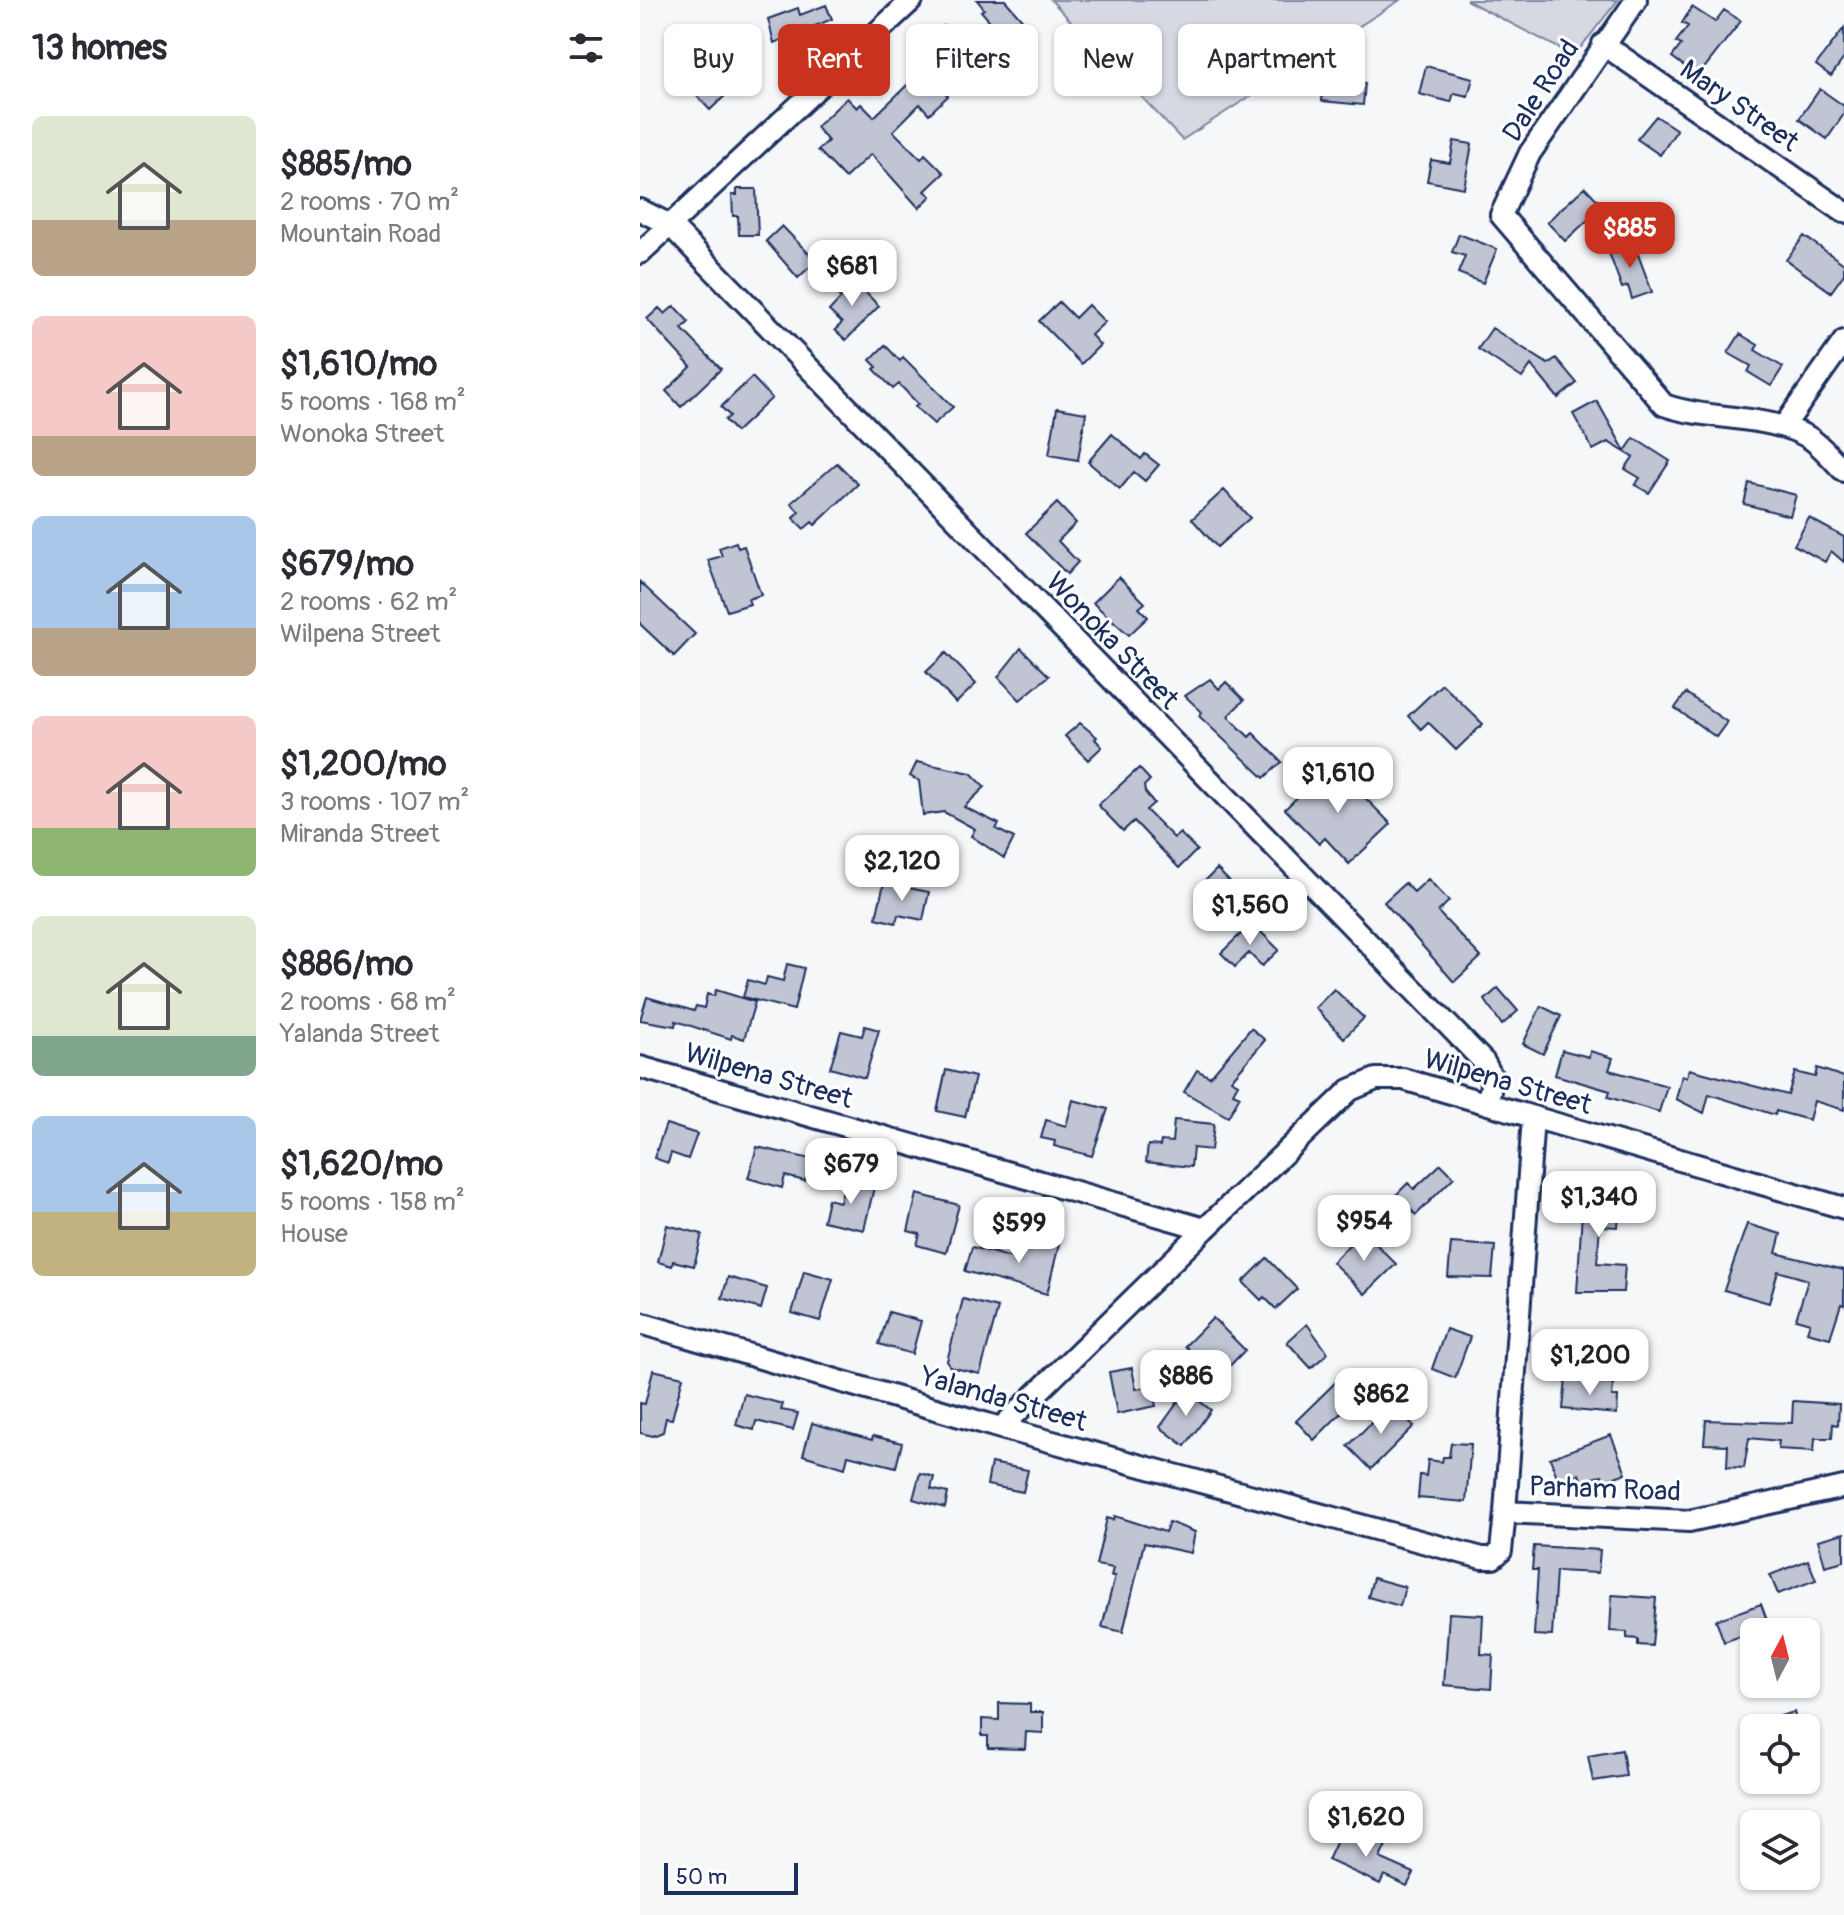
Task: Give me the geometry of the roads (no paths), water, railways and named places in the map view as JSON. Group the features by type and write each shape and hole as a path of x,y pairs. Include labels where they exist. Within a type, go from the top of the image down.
{"street":[{"path":"640,253 912,0"},
{"name":"Dale Road","path":"1636,0 1530,153 1501,215 1664,405 1694,415 1784,426"},
{"name":"Mary Street","path":"1603,44 1844,212"},
{"name":"Wonoka Street","path":"640,210 670,225 1484,1062 1492,1077 1488,1104"},
{"path":"1844,341 1784,426 1811,439 1844,471"},
{"name":"Wilpena Street","path":"642,1074 1205,1229"},
{"name":"Wilpena Street","path":"1001,1428 1350,1090 1376,1079 1403,1079 1844,1208"},
{"path":"1505,1512 1533,1117"},
{"name":"Yalanda Street","path":"640,1323 1001,1428 1482,1558 1493,1558 1501,1551 1505,1512"},
{"name":"Parham Road","path":"1505,1512 1689,1521 1844,1487"}]}
